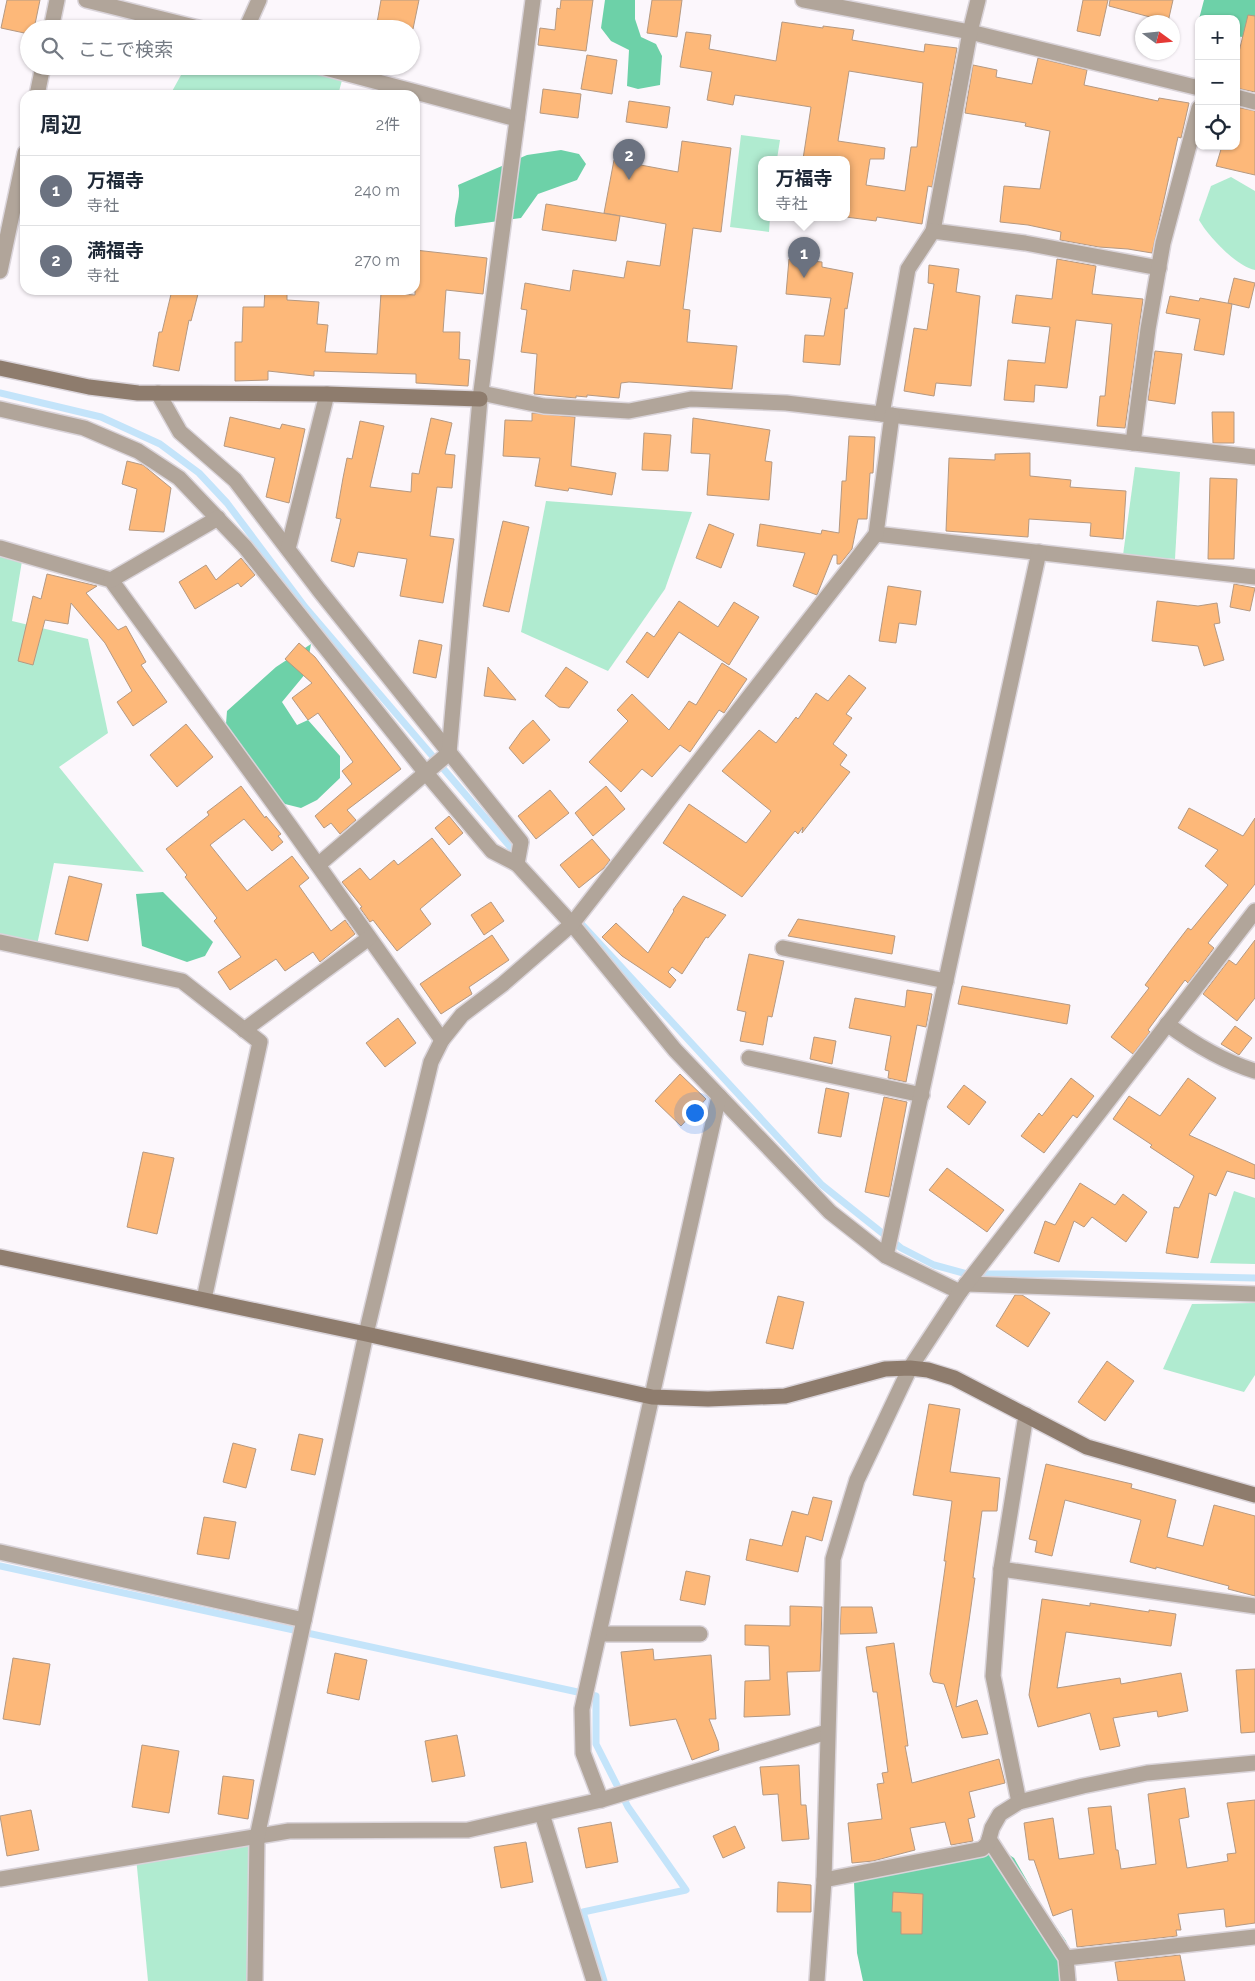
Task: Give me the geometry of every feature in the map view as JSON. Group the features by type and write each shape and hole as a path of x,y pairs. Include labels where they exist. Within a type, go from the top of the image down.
{"street":[{"path":"53,20 57,0"},
{"path":"86,0 166,20"},
{"path":"250,20 259,0"},
{"path":"318,865 449,753 481,396 533,0"},
{"path":"803,0 970,32 1195,87"},
{"path":"255,1981 257,1837 366,1334 431,1062 442,1040 462,1015 504,984 572,924 876,534 887,415 908,269 932,231 970,32 978,0"},
{"path":"38,90 41,75"},
{"path":"352,75 408,90"},
{"path":"420,93 517,119"},
{"path":"1240,98 1255,102"},
{"path":"1133,443 1148,329 1163,242 1195,123"},
{"path":"0,272 20,177"},
{"path":"932,231 1025,244 1159,268"},
{"path":"0,368 89,387 138,393 481,396 544,406 628,411 691,399 786,403 1255,457"},
{"path":"158,393 180,432 235,480 521,842 517,864"},
{"path":"288,549 327,394"},
{"path":"0,409 84,428 138,451 179,478 245,547 426,773 492,851 517,864 572,924 675,1050 830,1212 886,1256 963,1288 1255,1294"},
{"path":"111,580 218,518"},
{"path":"876,534 1255,577"},
{"path":"0,548 111,580 318,865 442,1040"},
{"path":"886,1256 1039,552"},
{"path":"817,1981 824,1880 833,1559 856,1480 910,1368 963,1288 1255,911"},
{"path":"244,1030 369,938"},
{"path":"0,942 182,981 260,1042 204,1299"},
{"path":"783,948 946,981"},
{"path":"1167,1024 1191,1042 1222,1059 1255,1071"},
{"path":"749,1058 922,1095"},
{"path":"601,1800 582,1753 582,1709 719,1096"},
{"path":"0,1257 204,1299 652,1397 708,1400 785,1396 885,1369 910,1368 928,1370 954,1378 1087,1447 1255,1495"},
{"path":"1019,1802 993,1676 1001,1569 1026,1414"},
{"path":"0,1552 304,1620"},
{"path":"1001,1569 1255,1606"},
{"path":"599,1634 700,1634"},
{"path":"0,1879 257,1837 289,1830 468,1830 601,1800 827,1732"},
{"path":"824,1880 982,1849 988,1843 992,1828 1000,1814 1019,1802 1147,1773 1255,1763"},
{"path":"542,1814 594,1981"},
{"path":"989,1839 1066,1958 1068,1981"},
{"path":"1066,1958 1255,1936"}],"green space":[{"path":"605,0 635,0 635,19 641,37 656,44 662,56 660,85 638,89 627,86 629,50 611,41 601,28"},
{"path":"1204,0 1255,0 1255,39 1240,37 1240,15 1200,15"},
{"path":"181,75 343,75 339,90 173,90"},
{"path":"741,135 780,140 777,156 758,156 758,221 770,221 769,232 730,227"},
{"path":"561,150 579,154 586,164 577,180 538,194 521,218 455,227 459,195 458,185 527,155"},
{"path":"1231,177 1255,191 1255,270 1240,263 1224,250 1199,220 1211,186"},
{"path":"1135,467 1180,472 1175,559 1123,555"},
{"path":"546,501 692,512 665,589 608,671 521,632"},
{"path":"0,548 23,555 12,621 88,639 108,733 59,767 144,872 54,863 36,950 0,942"},
{"path":"311,644 306,673 282,702 297,725 308,720 340,756 340,778 317,800 301,808 285,804 258,782 225,737 227,711 276,667"},
{"path":"163,892 213,942 205,956 187,962 142,946 136,894"},
{"path":"1234,1191 1255,1198 1255,1264 1210,1263"},
{"path":"1255,1303 1255,1375 1244,1392 1163,1369 1192,1304"},
{"path":"257,1837 255,1981 148,1981 136,1857"},
{"path":"997,1847 1014,1858 1041,1905 1066,1941 1077,1981 863,1981 857,1953 854,1882"}],"building":[{"path":"7,0 40,0 36,20 20,20 20,32 1,28"},
{"path":"381,0 419,0 415,20 378,20"},
{"path":"561,0 593,0 586,51 538,45 540,28 555,30 557,8 560,9"},
{"path":"652,0 682,0 677,37 647,33"},
{"path":"1083,0 1108,0 1100,36 1077,31"},
{"path":"1110,0 1173,0 1170,15 1143,15 1109,6"},
{"path":"1248,15 1255,16 1255,92 1240,89 1240,48"},
{"path":"782,22 854,30 852,40 924,52 925,44 957,48 932,187 928,186 922,224 877,217 876,221 850,218 850,156 803,156 811,107 735,95 733,105 707,100 712,72 680,67 686,32 711,35 709,49 776,61","holes":["849,71 923,83 917,147 911,147 905,191 866,185 870,159 884,159 885,148 838,141"]},
{"path":"587,55 617,60 612,94 581,89"},
{"path":"1038,58 1087,70 1084,85 1158,101 1159,98 1189,103 1181,138 1178,137 1152,253 1060,240 1061,232 1028,225 1000,222 1004,186 1040,189 1050,131 1025,126 1026,123 965,113 973,65 997,70 996,77 1032,84"},
{"path":"543,89 581,94 578,118 540,113"},
{"path":"629,101 670,107 667,128 626,122"},
{"path":"1240,108 1255,111 1255,175 1216,166 1221,150 1240,150"},
{"path":"682,141 731,148 721,232 693,228 683,309 690,310 687,342 737,346 732,389 629,382 621,383 619,398 587,395 587,397 576,396 576,398 534,394 537,354 521,352 527,310 521,309 525,283 570,291 573,270 624,278 627,261 660,266 666,224 604,213 614,160 678,172"},
{"path":"546,204 620,216 616,241 542,230"},
{"path":"420,251 487,258 483,294 446,290 443,332 460,332 459,359 470,360 468,386 416,383 416,374 314,371 314,376 268,371 268,380 235,381 235,342 242,342 243,307 264,307 265,295 287,295 287,300 319,302 317,324 328,325 325,352 377,354 381,295 420,295"},
{"path":"789,259 822,262 822,267 853,273 847,309 845,308 840,365 803,362 805,335 824,336 831,298 786,294"},
{"path":"1057,259 1096,266 1092,294 1143,299 1125,428 1097,426 1100,396 1105,396 1112,324 1076,320 1067,388 1035,385 1034,402 1004,400 1008,360 1045,363 1050,327 1012,323 1016,295 1052,299"},
{"path":"929,265 959,269 956,292 980,296 971,386 936,383 934,396 904,391 914,328 927,330 934,284 928,283"},
{"path":"1234,278 1255,283 1249,308 1228,303"},
{"path":"171,295 198,295 191,321 189,320 179,371 153,366 159,332 162,332"},
{"path":"1170,296 1199,301 1200,298 1232,304 1224,355 1194,350 1200,319 1166,313"},
{"path":"1155,351 1182,354 1175,404 1148,400"},
{"path":"1212,412 1234,412 1234,443 1213,443"},
{"path":"532,413 575,417 571,466 616,473 612,495 569,488 568,491 535,486 540,458 503,456 505,420 532,421"},
{"path":"230,417 280,429 282,424 305,429 289,503 266,497 275,458 224,446"},
{"path":"431,418 452,423 445,454 455,455 452,488 437,487 430,536 454,539 443,603 400,596 407,559 358,552 354,567 331,561 341,519 336,518 347,458 352,459 360,421 384,426 370,487 411,492 412,473 419,474"},
{"path":"693,418 770,430 765,461 772,462 769,500 707,495 710,454 691,453"},
{"path":"644,433 671,435 668,471 642,470"},
{"path":"849,436 875,437 873,473 870,473 867,519 858,519 852,549 840,564 837,564 837,555 833,555 817,595 793,586 805,553 757,546 760,524 821,534 822,530 839,533 842,481 846,481"},
{"path":"1030,453 1030,476 1071,480 1070,487 1126,491 1123,539 1090,536 1091,523 1029,519 1028,537 946,531 949,458 995,460 995,454"},
{"path":"127,461 143,465 171,488 164,532 129,530 137,489 122,484"},
{"path":"1210,478 1237,479 1234,559 1208,559"},
{"path":"503,521 529,527 509,612 483,606"},
{"path":"709,524 734,534 721,568 696,558"},
{"path":"241,558 255,575 241,587 238,583 195,609 179,582 206,565 216,580"},
{"path":"47,574 97,586 86,593 118,630 126,626 146,662 141,665 167,702 133,726 117,702 132,691 105,643 71,603 68,624 45,620 33,665 18,661 33,596 41,599"},
{"path":"1234,584 1255,588 1250,611 1230,607"},
{"path":"888,586 921,591 916,625 899,623 896,643 879,641"},
{"path":"679,601 718,627 734,602 759,617 729,665 679,632 648,678 626,662 647,632 654,637"},
{"path":"1157,601 1198,606 1217,603 1220,623 1214,624 1224,660 1204,666 1198,646 1152,641"},
{"path":"419,640 442,645 436,678 413,673"},
{"path":"299,643 315,657 401,769 347,810 356,820 340,834 331,823 324,828 315,816 352,784 342,771 353,762 318,713 308,720 292,698 312,683 285,659"},
{"path":"722,663 747,679 724,713 719,710 690,752 680,745 652,777 642,769 621,792 589,762 628,721 617,710 632,694 669,730 689,701 696,705"},
{"path":"488,667 516,700 484,696"},
{"path":"566,667 588,682 569,708 559,707 545,696"},
{"path":"849,675 866,688 846,714 852,718 833,744 847,755 840,765 850,772 802,833 803,827 798,834 795,831 742,897 663,843 689,804 746,843 771,811 722,771 759,730 776,743 796,717 798,719 816,693 828,701"},
{"path":"533,720 550,740 523,764 509,748 522,730"},
{"path":"186,724 213,757 177,787 150,755"},
{"path":"241,786 265,818 266,816 281,834 278,836 283,842 272,851 244,819 210,845 247,891 292,856 309,878 299,886 331,931 345,920 355,934 320,962 313,952 285,971 276,959 230,990 218,972 241,957 214,921 217,918 166,849 209,815 207,812"},
{"path":"606,786 625,809 593,836 575,813"},
{"path":"550,790 569,813 536,839 518,816"},
{"path":"1189,808 1243,836 1255,818 1255,884 1208,943 1214,948 1188,983 1185,980 1148,1030 1150,1032 1133,1054 1111,1037 1149,988 1145,985 1171,950 1188,928 1191,930 1228,885 1205,866 1218,850 1178,828"},
{"path":"449,816 463,833 449,845 435,828"},
{"path":"432,838 461,875 420,909 431,924 397,951 373,920 370,922 360,908 362,907 342,882 360,868 370,880 394,860 398,865"},
{"path":"592,839 610,860 604,868 579,888 560,865"},
{"path":"69,876 102,884 88,941 55,934"},
{"path":"683,896 726,915 708,938 706,937 682,974 672,967 668,972 676,980 670,988 622,956 602,937 616,923 648,953"},
{"path":"491,902 504,921 484,935 471,915"},
{"path":"798,919 895,936 892,954 788,936"},
{"path":"492,935 509,960 469,987 472,994 441,1014 420,984"},
{"path":"1255,940 1255,998 1237,1021 1203,994 1229,960 1236,965"},
{"path":"749,954 784,961 772,1017 768,1016 763,1045 740,1041 746,1012 737,1010"},
{"path":"962,986 1070,1005 1067,1024 958,1004"},
{"path":"907,990 932,994 926,1027 917,1025 906,1082 888,1078 889,1071 885,1070 891,1036 849,1028 855,998 905,1007"},
{"path":"398,1018 416,1043 385,1067 366,1043"},
{"path":"1235,1026 1252,1038 1239,1055 1221,1044"},
{"path":"814,1037 836,1041 832,1064 810,1059"},
{"path":"680,1074 706,1099 681,1126 655,1101"},
{"path":"1071,1078 1094,1096 1077,1118 1073,1115 1044,1153 1021,1136 1039,1113 1042,1116"},
{"path":"1188,1078 1216,1098 1189,1135 1255,1165 1255,1179 1227,1171 1216,1196 1209,1193 1198,1258 1166,1253 1174,1207 1179,1208 1194,1176 1150,1147 1152,1145 1113,1119 1129,1096 1160,1116"},
{"path":"964,1085 986,1102 969,1125 947,1107"},
{"path":"826,1088 849,1093 841,1137 818,1133"},
{"path":"884,1097 907,1102 889,1197 865,1192"},
{"path":"143,1152 174,1158 157,1234 127,1227"},
{"path":"947,1168 1004,1210 987,1232 929,1190"},
{"path":"1080,1183 1115,1205 1123,1194 1147,1212 1126,1242 1092,1217 1084,1227 1074,1221 1059,1262 1034,1253 1045,1221 1055,1225"},
{"path":"1015,1295 1022,1295 1050,1313 1028,1347 996,1326"},
{"path":"778,1296 804,1302 793,1349 766,1343"},
{"path":"1107,1361 1134,1381 1105,1421 1078,1402"},
{"path":"929,1404 960,1409 950,1472 1000,1478 997,1511 982,1511 973,1578 975,1578 956,1707 977,1700 988,1734 962,1738 944,1684 933,1682 930,1674 946,1561 944,1561 952,1501 913,1495"},
{"path":"299,1434 323,1439 315,1475 291,1470"},
{"path":"233,1443 256,1449 246,1488 223,1482"},
{"path":"1046,1464 1132,1484 1131,1488 1176,1500 1167,1537 1203,1546 1214,1505 1255,1516 1255,1596 1228,1589 1229,1586 1130,1562 1141,1520 1065,1500 1052,1556 1035,1552 1037,1541 1029,1539"},
{"path":"813,1497 832,1501 822,1541 806,1536 798,1572 746,1560 750,1539 782,1546 792,1511 808,1515"},
{"path":"204,1517 236,1522 229,1559 197,1554"},
{"path":"686,1571 710,1576 705,1605 680,1600"},
{"path":"1042,1599 1090,1606 1090,1603 1176,1614 1171,1646 1066,1632 1057,1688 1120,1678 1121,1684 1181,1673 1188,1711 1158,1717 1157,1711 1113,1718 1120,1746 1100,1750 1090,1713 1038,1727 1029,1695"},
{"path":"790,1606 822,1607 820,1671 787,1672 790,1715 744,1717 745,1681 770,1680 769,1646 745,1645 745,1625 790,1626"},
{"path":"841,1607 872,1607 877,1633 840,1634"},
{"path":"894,1643 908,1746 905,1746 912,1783 999,1759 1005,1783 969,1792 975,1817 968,1819 973,1841 951,1845 945,1822 910,1828 915,1850 873,1861 852,1863 848,1823 882,1819 877,1784 884,1783 882,1773 888,1772 877,1692 873,1692 866,1647"},
{"path":"653,1649 654,1660 711,1655 716,1719 709,1719 718,1742 719,1750 692,1760 676,1719 630,1726 621,1652"},
{"path":"335,1653 367,1660 359,1700 327,1693"},
{"path":"13,1658 50,1664 40,1725 3,1719"},
{"path":"1255,1669 1255,1732 1241,1733 1236,1670"},
{"path":"457,1735 465,1776 432,1782 425,1741"},
{"path":"142,1745 179,1751 169,1813 132,1807"},
{"path":"799,1765 801,1805 806,1805 809,1839 782,1841 778,1794 763,1795 760,1767"},
{"path":"223,1776 254,1780 248,1819 218,1814"},
{"path":"1185,1788 1189,1817 1179,1819 1187,1868 1228,1861 1227,1854 1236,1853 1227,1803 1255,1800 1255,1923 1226,1927 1224,1909 1178,1914 1181,1930 1176,1930 1177,1936 1077,1947 1072,1909 1053,1916 1034,1860 1029,1860 1024,1823 1053,1818 1059,1859 1094,1854 1088,1808 1111,1806 1116,1850 1118,1850 1121,1869 1156,1864 1148,1794"},
{"path":"31,1810 39,1850 7,1856 0,1816"},
{"path":"611,1822 618,1862 586,1868 578,1828"},
{"path":"735,1826 745,1848 723,1858 713,1836"},
{"path":"526,1842 533,1882 501,1888 494,1847"},
{"path":"778,1882 811,1885 811,1912 777,1912"},
{"path":"893,1892 923,1894 922,1934 901,1934 901,1912 892,1912"},
{"path":"1180,1955 1185,1981 1118,1981 1115,1962"}],"waterway":[{"path":"0,393 101,417 160,444 199,473 227,503 305,607 518,856"},
{"path":"577,919 822,1185 901,1248 934,1265 967,1274 1255,1278"},
{"path":"0,1566 596,1696 596,1744 628,1807 686,1890 583,1912 604,1981"}],"place":[{"name":"満福寺","path":"629,180"},
{"name":"万福寺","path":"804,278"}]}
